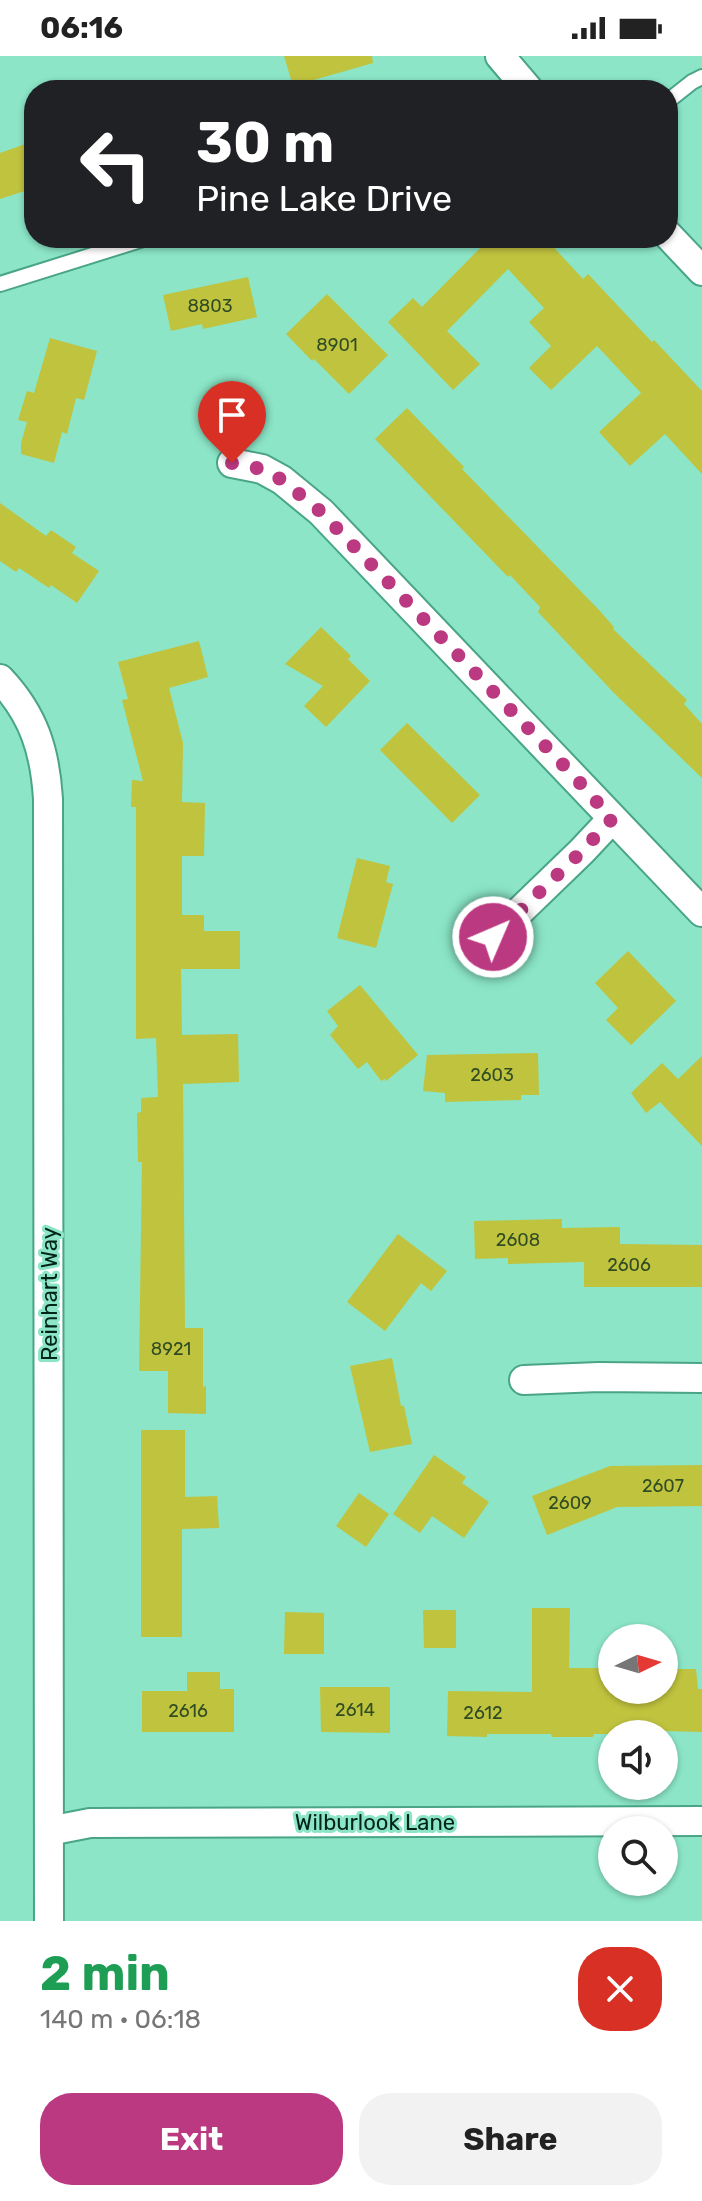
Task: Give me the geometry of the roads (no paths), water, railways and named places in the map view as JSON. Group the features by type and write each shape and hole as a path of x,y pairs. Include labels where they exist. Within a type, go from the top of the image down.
{"street":[{"path":"500,56 520,80"},
{"path":"678,246 702,271"},
{"path":"232,463 272,474 321,512 702,912"},
{"name":"Reinhart Way","path":"0,679 27,713 39,739 47,772 49,1921"},
{"path":"493,937 612,819"},
{"path":"524,1380 702,1378"},
{"name":"Wilburlook Lane","path":"49,1831 90,1823 702,1821"}],"lane":[{"path":"678,93 702,77"},
{"path":"0,284 115,248"}]}
